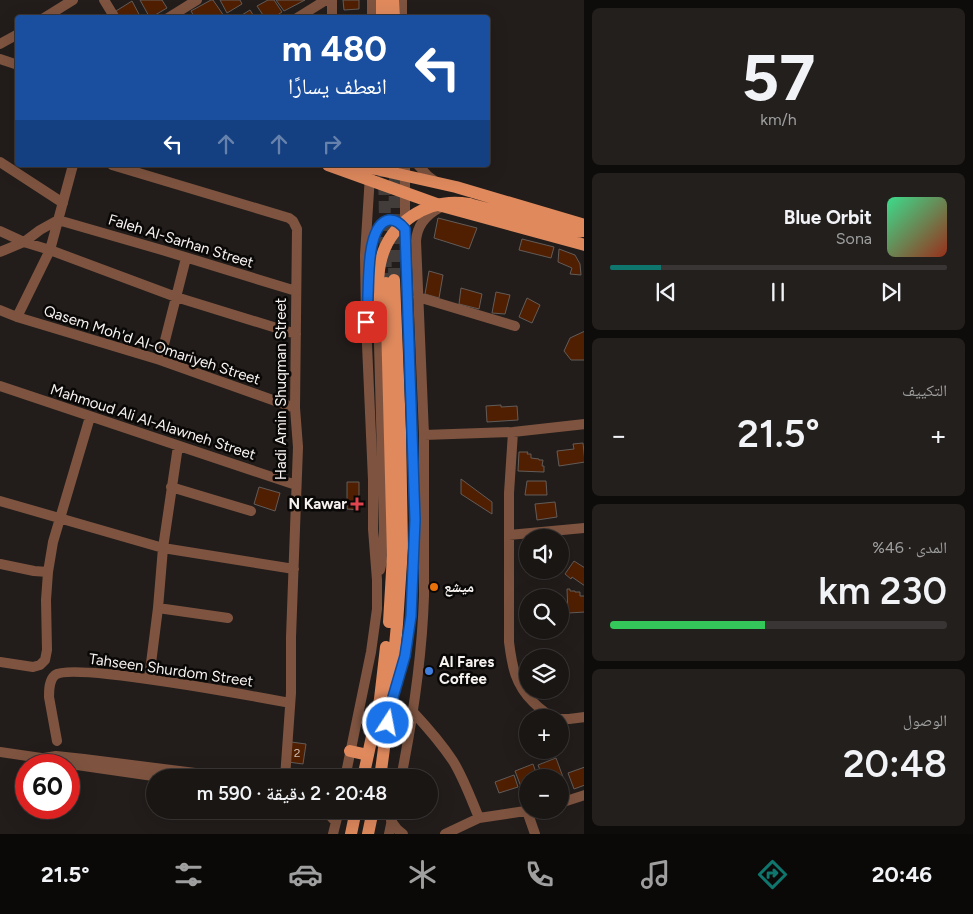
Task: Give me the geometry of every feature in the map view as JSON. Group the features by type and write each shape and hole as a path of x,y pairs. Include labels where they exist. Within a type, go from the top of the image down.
{"main road":[{"path":"382,0 382,15"},
{"path":"393,0 394,15"},
{"path":"342,167 371,171 405,170 436,182 584,225"},
{"path":"371,171 405,193 442,206 584,245"},
{"path":"378,306 380,264 389,238 411,216 422,210 452,202 469,204 569,232 584,231"},
{"path":"366,769 380,700 389,617 393,555 390,282 400,430 402,548 399,607 381,769"},
{"path":"350,752 368,755"},
{"path":"350,834 354,819"},
{"path":"368,834 371,819"}],"street":[{"path":"49,15 73,0"},
{"path":"104,0 113,15"},
{"path":"173,15 197,0"},
{"path":"302,15 326,0"},
{"path":"332,0 332,15"},
{"path":"372,0 372,15"},
{"path":"402,0 402,15"},
{"path":"0,44 15,36"},
{"path":"0,59 15,64"},
{"path":"0,162 63,203"},
{"path":"17,317 50,250 72,167"},
{"name":"Hadi Amin Shuqman Street","path":"119,167 289,218 298,229 295,408 298,446 286,769"},
{"path":"420,167 436,182"},
{"path":"355,169 368,206"},
{"path":"389,711 405,656 411,616 415,520 405,229 405,170"},
{"path":"347,769 374,633 377,609 365,255 371,171"},
{"path":"403,769 413,712 423,620 424,435 416,234 426,216 442,206"},
{"path":"0,252 24,242 58,220"},
{"name":"Faleh Al-Sarhan Street","path":"58,220 296,291"},
{"path":"366,322 370,257 378,228 385,221 391,220 400,223 405,229"},
{"path":"0,231 24,242 176,297 296,334"},
{"path":"160,360 186,258"},
{"path":"418,297 515,326"},
{"path":"377,580 383,556 384,532 378,306"},
{"name":"Qasem Moh'd Al-Omariyeh Street","path":"0,310 17,317 160,360 295,408"},
{"name":"Mahmoud Ali Al-Alawneh Street","path":"0,386 296,485"},
{"path":"0,662 33,667 40,665 45,660 47,650 46,600 48,572 54,542 90,417"},
{"path":"424,435 513,432 584,424"},
{"path":"513,432 509,493 509,642 511,663 522,690 540,709"},
{"path":"149,679 163,548 178,446"},
{"path":"413,473 418,485 424,541"},
{"path":"171,487 250,511"},
{"path":"0,501 163,548 294,569"},
{"path":"509,535 584,528"},
{"path":"0,564 48,572"},
{"path":"158,608 228,618"},
{"name":"Tahseen Shurdom Street","path":"57,741 49,697 51,682 54,676 62,673 80,672 149,679 290,703"},
{"path":"413,712 451,759 467,788 479,818"},
{"path":"569,719 584,717"},
{"path":"0,752 15,754"},
{"path":"80,758 167,769"},
{"path":"80,765 146,775"},
{"path":"569,800 584,795"},
{"path":"445,834 479,818 519,812"},
{"path":"333,834 337,819"},
{"path":"531,819 535,834"},
{"path":"389,834 391,821"},
{"path":"391,821 403,834"}],"building":[{"path":"140,0 162,0 167,8 155,15 148,15"},
{"path":"213,0 223,15 193,15 191,11"},
{"path":"220,0 240,0 242,4 227,13"},
{"path":"268,0 274,0 282,12 278,15 263,15 257,6"},
{"path":"276,0 305,0 284,11"},
{"path":"343,0 359,0 359,9 344,10"},
{"path":"132,1 139,15 118,15 116,11"},
{"path":"250,10 253,15 242,15"},
{"path":"438,218 477,228 469,249 434,238"},
{"path":"522,239 554,247 551,258 519,250"},
{"path":"559,249 575,255 580,264 581,275 570,274 572,268 558,262"},
{"path":"429,271 443,275 439,298 425,294"},
{"path":"461,288 482,294 479,309 459,304"},
{"path":"496,292 510,295 505,314 492,313"},
{"path":"527,298 540,305 532,323 519,317"},
{"path":"584,331 584,360 571,360 564,351 570,338"},
{"path":"501,405 501,407 517,406 518,420 487,422 486,406"},
{"path":"583,443 584,462 559,466 557,451 574,449 573,444"},
{"path":"519,452 528,452 527,454 531,454 531,458 543,460 544,472 518,471"},
{"path":"461,479 492,502 492,514 461,494"},
{"path":"527,481 546,481 547,495 525,495"},
{"path":"347,482 359,482 359,510 347,509"},
{"path":"259,487 280,493 275,511 254,504"},
{"path":"555,502 557,517 537,520 535,504"},
{"path":"574,561 584,567 584,585 572,577 571,579 569,577 569,568"},
{"path":"569,589 570,591 580,592 580,596 584,596 584,612 569,613"},
{"path":"291,742 306,744 303,764 288,762"},
{"path":"556,759 560,769 540,769 538,765"},
{"path":"533,764 535,769 520,769"},
{"path":"584,767 584,785 574,789 569,773"},
{"path":"519,769 519,782 515,771"},
{"path":"514,775 518,787 499,793 495,782"}],"tunnel":[{"path":"384,167 386,283"},
{"path":"394,280 395,167"}],"place":[{"name":"N Kawar","path":"357,504"},
{"name":"ميشع","path":"434,587"},
{"name":"Al Fares Coffee","path":"429,671"}],"route":[{"path":"366,322 368,277 374,239 378,228 385,221 395,221 400,223 405,229 415,520 411,616 405,656 389,711 388,723"}]}
